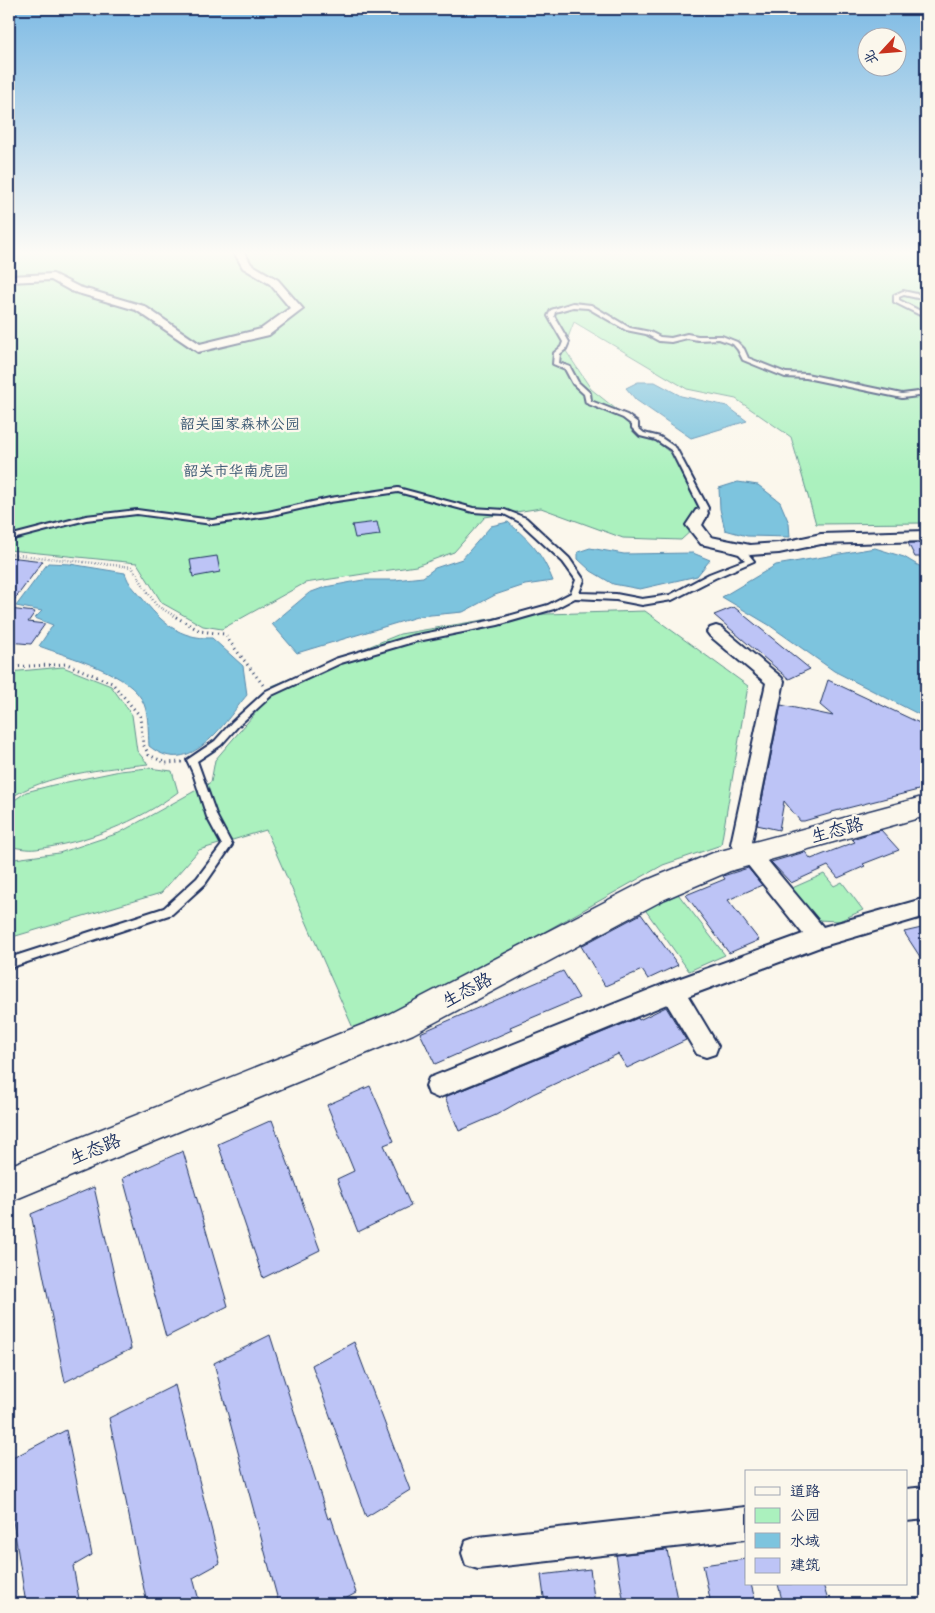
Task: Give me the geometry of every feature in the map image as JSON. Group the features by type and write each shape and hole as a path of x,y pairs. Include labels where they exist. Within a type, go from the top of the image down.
{"street":[{"path":"168,327 198,348 265,332 272,327"},
{"path":"700,513 694,525 706,541 750,550 779,548 821,539 926,536"},
{"path":"716,632 775,681 741,844 819,938"},
{"name":"生态路","path":"9,1182 401,1024 655,890 723,861 926,806"},
{"path":"438,1086 672,991 819,938 926,907"},
{"path":"672,991 706,1046"},
{"path":"908,1505 926,1503"},
{"path":"478,1553 745,1523"}],"lane":[{"path":"9,964 168,911 201,881 227,845 210,814 199,772 192,760 218,743 234,724 269,693 338,661 412,639 494,623 551,606 574,595 616,597 642,602 672,597 712,576 750,561 742,552 706,544 699,533 699,521 702,518 704,508 674,450 658,438 642,435 636,428 636,424 626,416 615,411 601,409 588,402 587,393 574,383 568,368 556,364 557,353 564,348 566,342 558,327"},
{"path":"624,327 648,333 659,339 671,340 687,336 698,338 720,337 741,349 745,359 785,375 806,376 902,396 926,392"},
{"path":"9,538 86,518 137,512 212,522 293,510 330,500 398,490 473,510 505,512 523,520 566,560 580,580 574,595"},
{"path":"9,494 9,517"}],"path":[{"path":"9,554 132,566 156,605 200,631 224,634 269,693"},
{"path":"9,667 67,664 112,683 140,716 143,744 149,755 166,763 192,760"}],"green space":[{"name":"韶关国家森林公园","path":"9,327 572,327 564,348 591,389 673,455 706,517 681,540 623,538 541,508 485,517 454,552 416,566 305,583 222,629 203,626 162,603 137,563 9,550"},
{"name":"韶关国家森林公园","path":"583,327 926,327 926,523 816,524 791,437 736,399 687,389"},
{"path":"645,611 748,686 721,845 663,865 397,1015 353,1028 266,830 199,850 161,893 9,938 9,857 14,859 59,853 119,833 211,782 215,760 258,710 272,686 400,634 513,615"},
{"path":"63,667 111,686 132,715 137,751 148,764 57,778 9,799 9,672"},
{"path":"148,768 172,771 178,792 146,813 110,830 92,836 73,842 36,849 9,846 9,804 26,792 120,771"},
{"path":"824,874 834,886 842,882 863,910 839,921 817,920 790,889"},
{"path":"675,890 725,955 689,971 641,904"}],"water":[{"path":"638,382 655,382 681,396 727,406 747,421 691,438 636,400 626,388"},
{"path":"738,482 758,485 780,502 789,523 790,537 747,536 725,530 720,509 719,488"},
{"path":"508,522 535,548 545,563 553,581 525,585 495,595 463,612 420,616 297,653 272,624 309,593 325,587 363,580 395,580 423,577 435,568 462,559 491,526"},
{"path":"590,548 624,554 693,553 710,560 697,576 640,589 613,584 591,571 578,559 578,552"},
{"path":"875,548 904,557 926,570 926,718 834,671 769,625 722,597 776,565"},
{"path":"48,563 70,564 125,573 128,581 156,615 180,632 200,638 212,638 243,666 247,695 217,732 192,752 179,756 164,755 149,746 147,714 144,704 127,683 82,661 39,646 53,625 35,618 42,611 16,606"}],"building":[{"path":"377,522 380,535 355,538 352,525"},
{"path":"908,543 926,543 926,557 915,557"},
{"path":"217,556 220,572 193,577 190,560"},
{"path":"9,557 43,561 9,607"},
{"path":"734,607 810,669 789,679 714,615"},
{"path":"9,609 35,612 28,622 45,624 31,644 9,642"},
{"path":"828,680 926,726 926,788 804,821 800,821 784,801 779,830 757,825 781,705 833,716 820,705"},
{"path":"881,830 899,850 863,864 865,866 838,878 828,866 791,883 771,862 805,852 811,859 855,842 852,839"},
{"path":"748,868 762,885 728,900 759,940 729,953 686,895 725,879 723,876"},
{"path":"641,914 678,965 648,979 642,970 605,986 581,946"},
{"path":"926,927 926,966 904,932"},
{"path":"563,971 579,998 510,1027 512,1030 435,1064 420,1033"},
{"path":"666,1007 686,1040 627,1068 618,1054 533,1094 496,1115 459,1131 445,1097 638,1018 639,1020"},
{"path":"370,1086 394,1141 384,1145 411,1206 358,1232 337,1179 354,1171 327,1105"},
{"path":"272,1120 320,1250 263,1278 218,1144"},
{"path":"183,1151 228,1306 166,1337 123,1178"},
{"path":"94,1187 131,1349 65,1382 31,1214"},
{"path":"270,1335 328,1519 331,1517 356,1593 336,1604 279,1604 214,1363"},
{"path":"354,1342 410,1490 366,1517 312,1365"},
{"path":"175,1385 220,1563 193,1578 200,1604 147,1604 109,1418"},
{"path":"66,1430 92,1555 73,1566 80,1604 26,1604 9,1495 9,1460"},
{"path":"667,1550 678,1604 624,1604 616,1555"},
{"path":"745,1559 745,1586 752,1586 756,1604 711,1604 703,1565"},
{"path":"590,1569 595,1604 545,1604 541,1575"},
{"path":"778,1586 824,1586 829,1604 783,1604"}],"park label":[{"name":"韶关市华南虎园","path":"236,471"}]}
